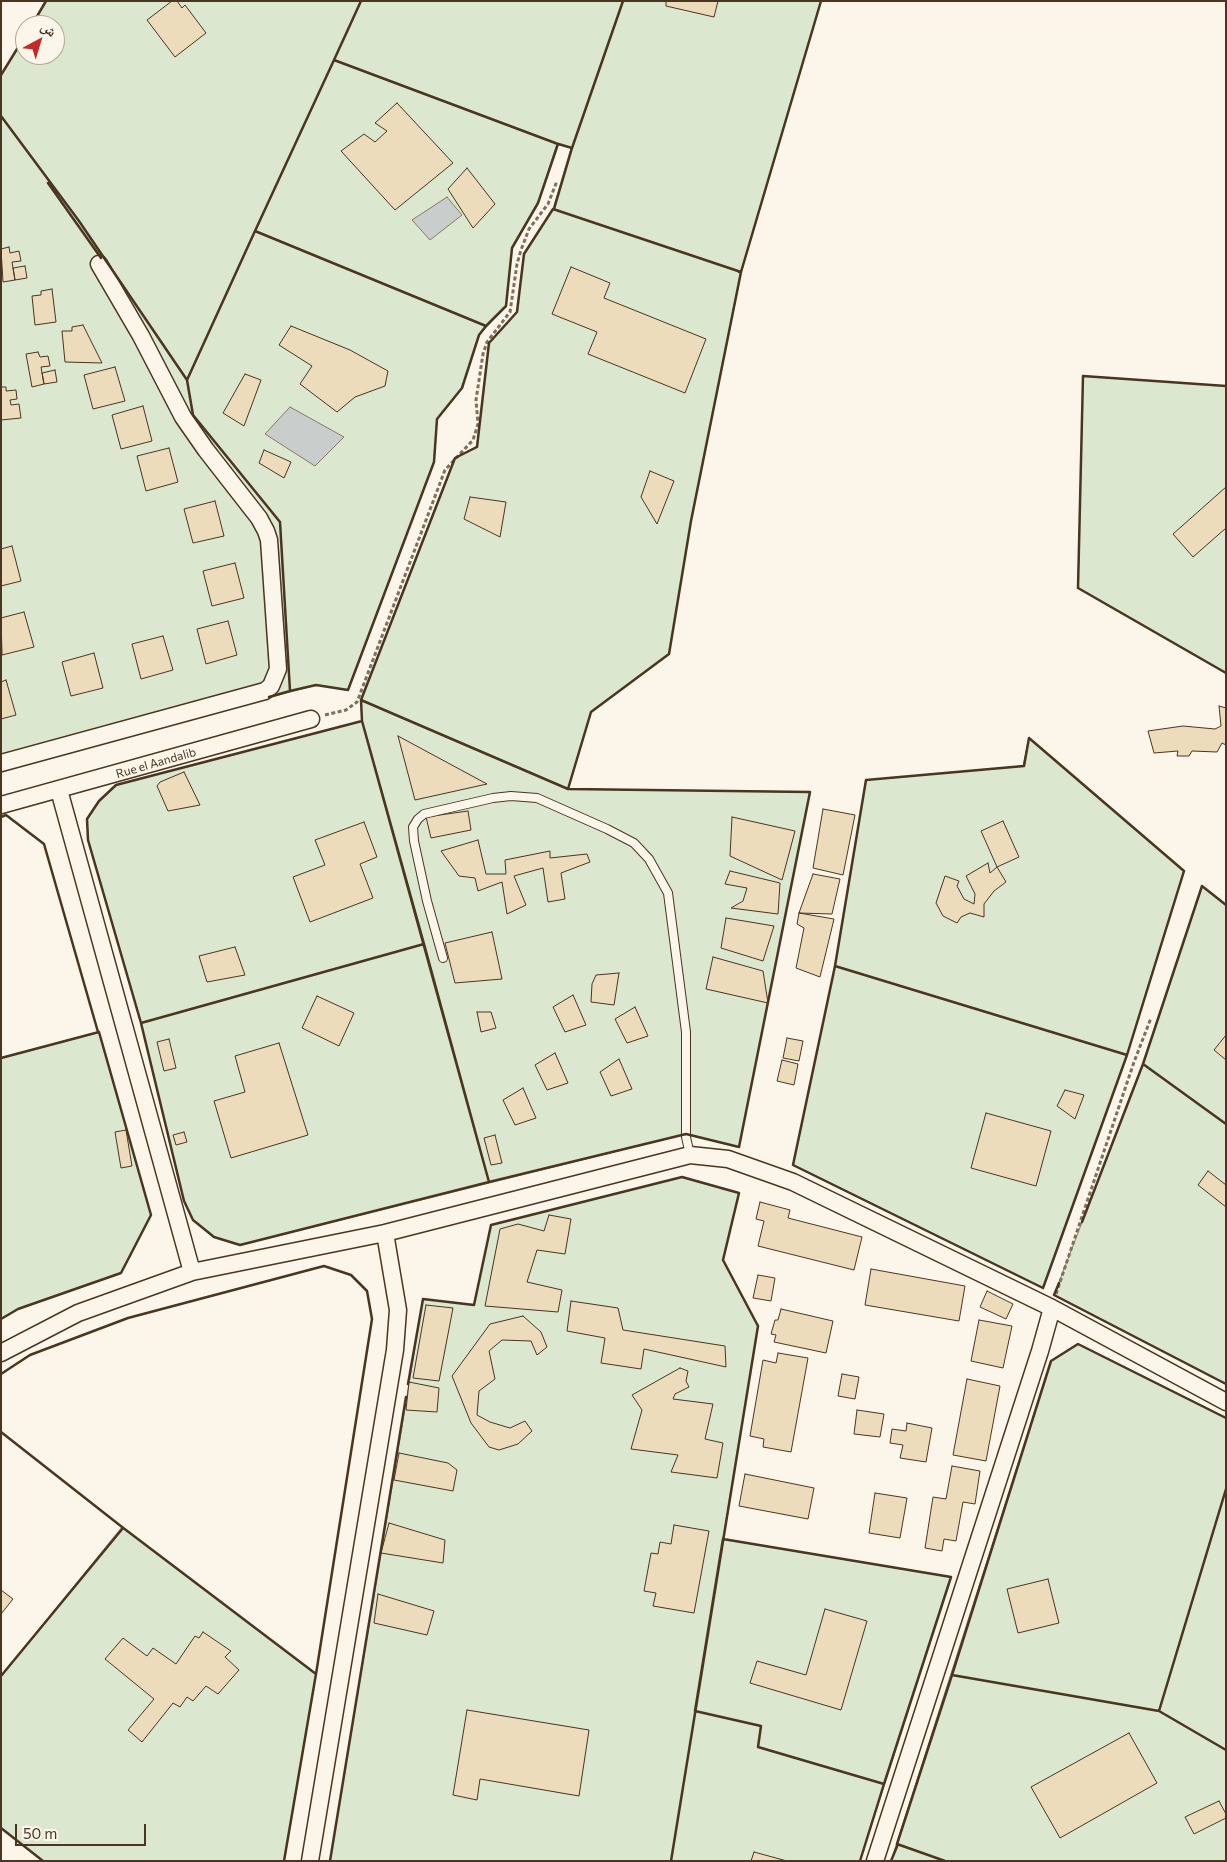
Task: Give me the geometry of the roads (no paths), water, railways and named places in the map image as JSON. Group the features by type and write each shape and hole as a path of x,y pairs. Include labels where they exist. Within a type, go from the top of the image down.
{"street":[{"path":"1,763 265,691 272,686 278,669 269,540 266,530 183,417 141,336 98,264"},
{"name":"Rue el Aandalib","path":"1,805 311,719"},
{"path":"59,790 192,1272"},
{"path":"1,1354 78,1313 192,1272 385,1234 690,1155 728,1159 792,1182 1052,1308 1226,1402"},
{"path":"310,1861 395,1350 398,1310 385,1234"},
{"path":"875,1861 1040,1351 1052,1308"}],"lane":[{"path":"443,958 427,900 414,841 413,827 424,814 493,798 511,796 537,798 634,843 649,859 668,893 686,1032 686,1131 690,1155"}]}
